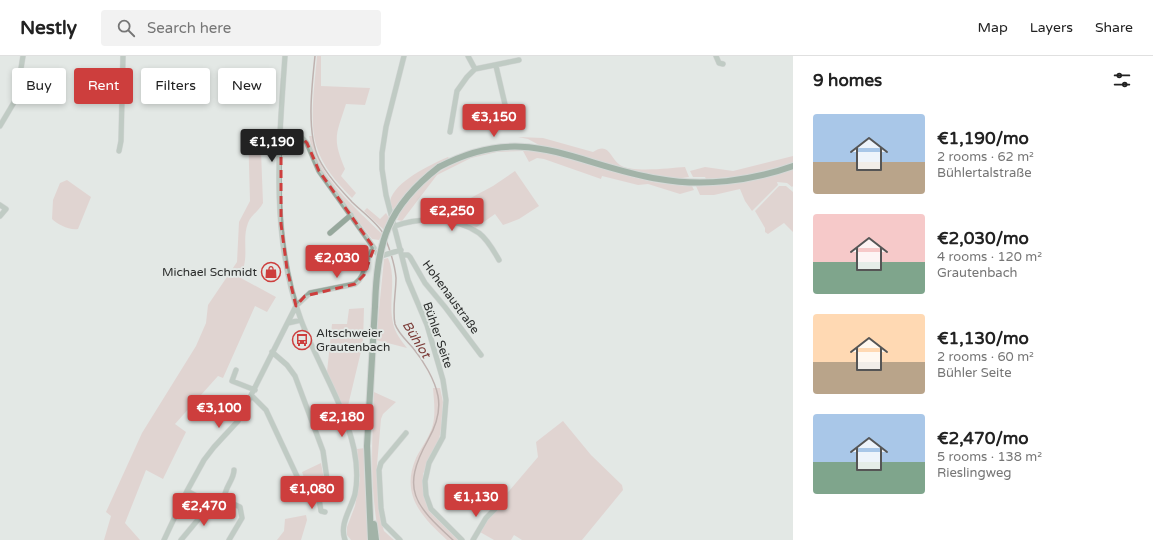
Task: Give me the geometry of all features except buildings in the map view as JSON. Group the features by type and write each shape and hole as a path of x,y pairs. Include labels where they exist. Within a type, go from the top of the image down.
{"main road":[{"path":"371,540 371,507 367,446 378,258 392,219 409,194 422,180 439,167 468,154 483,149 501,147 535,147 643,176 676,181 710,182 740,180 765,175 793,166"},
{"path":"371,507 376,540"}],"street":[{"path":"0,126 16,99 23,56"},
{"path":"119,151 121,141 123,56"},
{"path":"285,56 281,132 280,224 286,269 296,306 346,422 354,449 356,480 353,500 344,526 345,540"},
{"name":"Bühler Seite","path":"404,56 383,140 382,169 386,195 412,292 427,325 443,380 446,400 443,437 429,463 426,475 426,495 431,509 462,540"},
{"path":"468,56 475,69"},
{"path":"716,56 719,63 723,64"},
{"path":"450,132 457,91 461,84 475,69 496,66 518,60"},
{"path":"496,66 507,113"},
{"path":"281,132 301,137 307,143 319,171 375,250 381,256 391,253 402,253"},
{"path":"0,205 6,209 0,216"},
{"path":"330,233 351,215"},
{"path":"395,226 404,223 430,220 464,227 481,235 500,260"},
{"path":"164,540 187,491 214,447 238,421 252,396 272,352 296,306 310,293 355,284 364,275 368,258 375,250"},
{"name":"Hohenaustraße","path":"402,253 410,257 425,282 446,307 481,355"},
{"path":"288,323 301,320"},
{"path":"252,396 266,410 303,488 309,493 318,493 322,490 327,479 323,451 295,376 287,365 272,352"},
{"path":"236,370 232,381 255,390"},
{"path":"400,540 384,524 381,508 379,470 381,463 406,433"},
{"path":"224,502 225,491 234,474 234,470"},
{"path":"187,491 211,504 218,506 224,502 237,504 242,510 241,521 229,540"},
{"path":"318,493 321,511 325,512"},
{"path":"181,540 211,504"},
{"path":"473,540 486,518 495,509"}],"highlighted area":[{"path":"281,132 301,137 307,143 319,171 374,248 364,275 355,284 305,296 296,306 287,269 281,224"}],"shaded area":[{"path":"317,56 321,56 321,86 370,88 365,105 346,104 337,136 338,150 345,169 341,176 356,193 352,198 326,167 316,145 313,113"},
{"path":"248,130 277,130 277,139 265,143 261,151 263,203 248,223 245,236 245,257 243,270 239,277 276,297 267,312 255,306 223,378 218,376 175,424 186,432 163,479 146,470 125,523 140,540 104,540 111,516 106,512 142,433 196,346 206,323 208,305 237,262 239,222 250,201"},
{"path":"309,136 312,136 315,151 329,178 338,190 382,234 379,240 372,239 334,190 319,164"},
{"path":"518,137 543,138 593,152 603,148 609,152 620,165 633,169 685,167 689,177 675,179 637,172 539,145 528,139"},
{"path":"508,149 537,150 632,177 658,183 692,186 694,190 680,194 648,184 638,185 602,176 601,179 544,159 537,158 529,162 523,151 497,152 471,158 437,175 402,221 397,220 402,207 434,176 456,163 469,158"},
{"path":"793,156 793,163 744,176 706,179 705,177 693,177 690,171 705,167 733,171"},
{"path":"448,157 449,158 433,168 418,181 393,210 390,201 393,194 406,180 432,164"},
{"path":"793,169 793,186 792,187 787,183 777,182 778,185 752,211 745,201 740,189 714,195 700,195 696,186 737,183"},
{"path":"515,171 539,206 519,219 503,225 495,214 474,229 455,223 471,214 465,201 493,186"},
{"path":"67,180 91,197 78,229 64,227 52,219 53,200 60,183"},
{"path":"779,186 786,186 793,192 793,232 784,223 768,234 765,232 765,228 755,211"},
{"path":"367,208 380,219 386,213 389,218 384,230 364,211"},
{"path":"388,258 392,274 391,307 393,323 400,339 407,348 376,340 384,259"},
{"path":"364,308 363,343 346,414 327,372 332,324 347,324 349,309"},
{"path":"433,388 440,388 443,402 441,429 439,440 423,474 423,488 429,511 458,540 447,540 429,523 416,504 412,494 412,471 416,458 429,436 434,418"},
{"path":"374,392 396,402 383,414 381,419 377,465 382,524 384,531 394,540 380,540 374,503 372,466"},
{"path":"563,421 591,455 622,485 623,490 582,540 522,540 514,535 511,540 494,540 480,532 486,518 538,457 536,442"},
{"path":"365,448 364,468 368,537 367,540 351,540 347,535 347,527 355,506 360,478 357,449"},
{"path":"321,463 324,479 318,489 308,488 302,472"},
{"path":"306,515 307,520 301,540 277,540 284,531 285,519"}],"waterway":[{"name":"Bühlot","path":"315,56 311,122 312,136 319,159 338,187 374,222 384,235"},
{"name":"Bühlot","path":"386,240 396,278 394,313 395,324 400,334 425,364 434,383 439,402 435,424 419,457 415,472 414,484 416,496 429,517 453,540"}],"place":[{"name":"Michael Schmidt","path":"271,272"},
{"name":"Altschweier Grautenbach","path":"302,340"}]}
